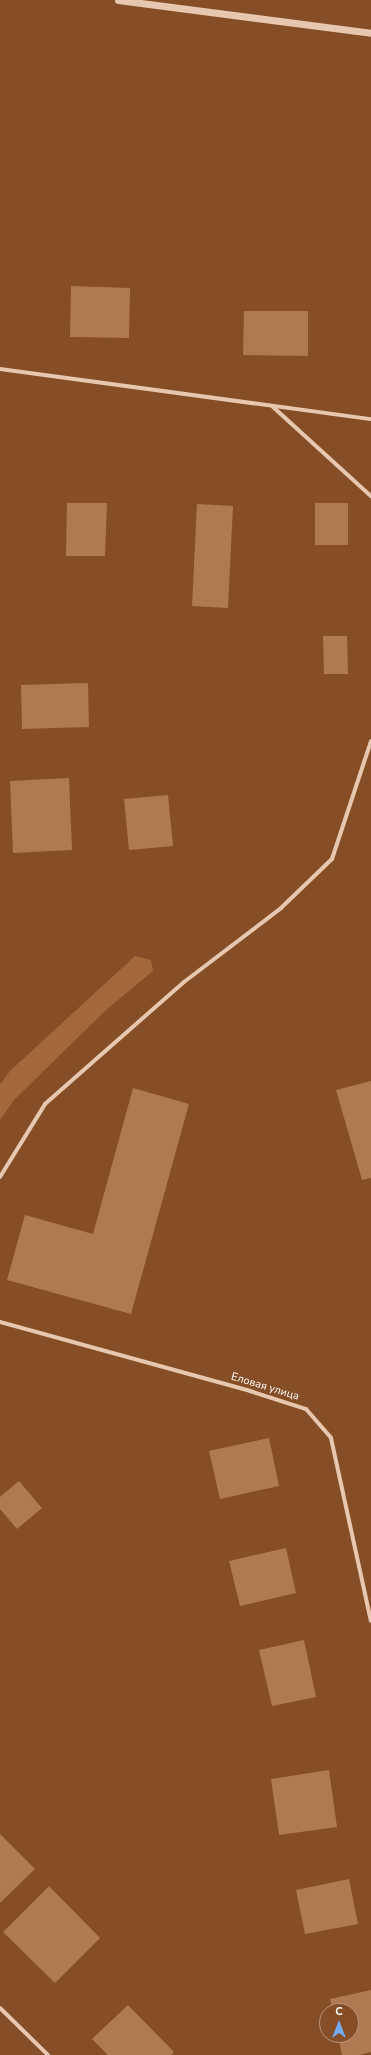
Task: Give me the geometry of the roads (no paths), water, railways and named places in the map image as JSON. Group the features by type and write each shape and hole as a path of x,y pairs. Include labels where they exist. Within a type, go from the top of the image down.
{"street":[{"path":"118,0 371,33"},
{"path":"0,369 371,419"},
{"path":"271,405 371,496"},
{"path":"0,1177 45,1104 184,982 281,908 332,859 371,741"},
{"name":"Еловая улица","path":"0,1322 250,1391 306,1409 331,1438 371,1621"},
{"path":"0,2008 48,2055"}]}
